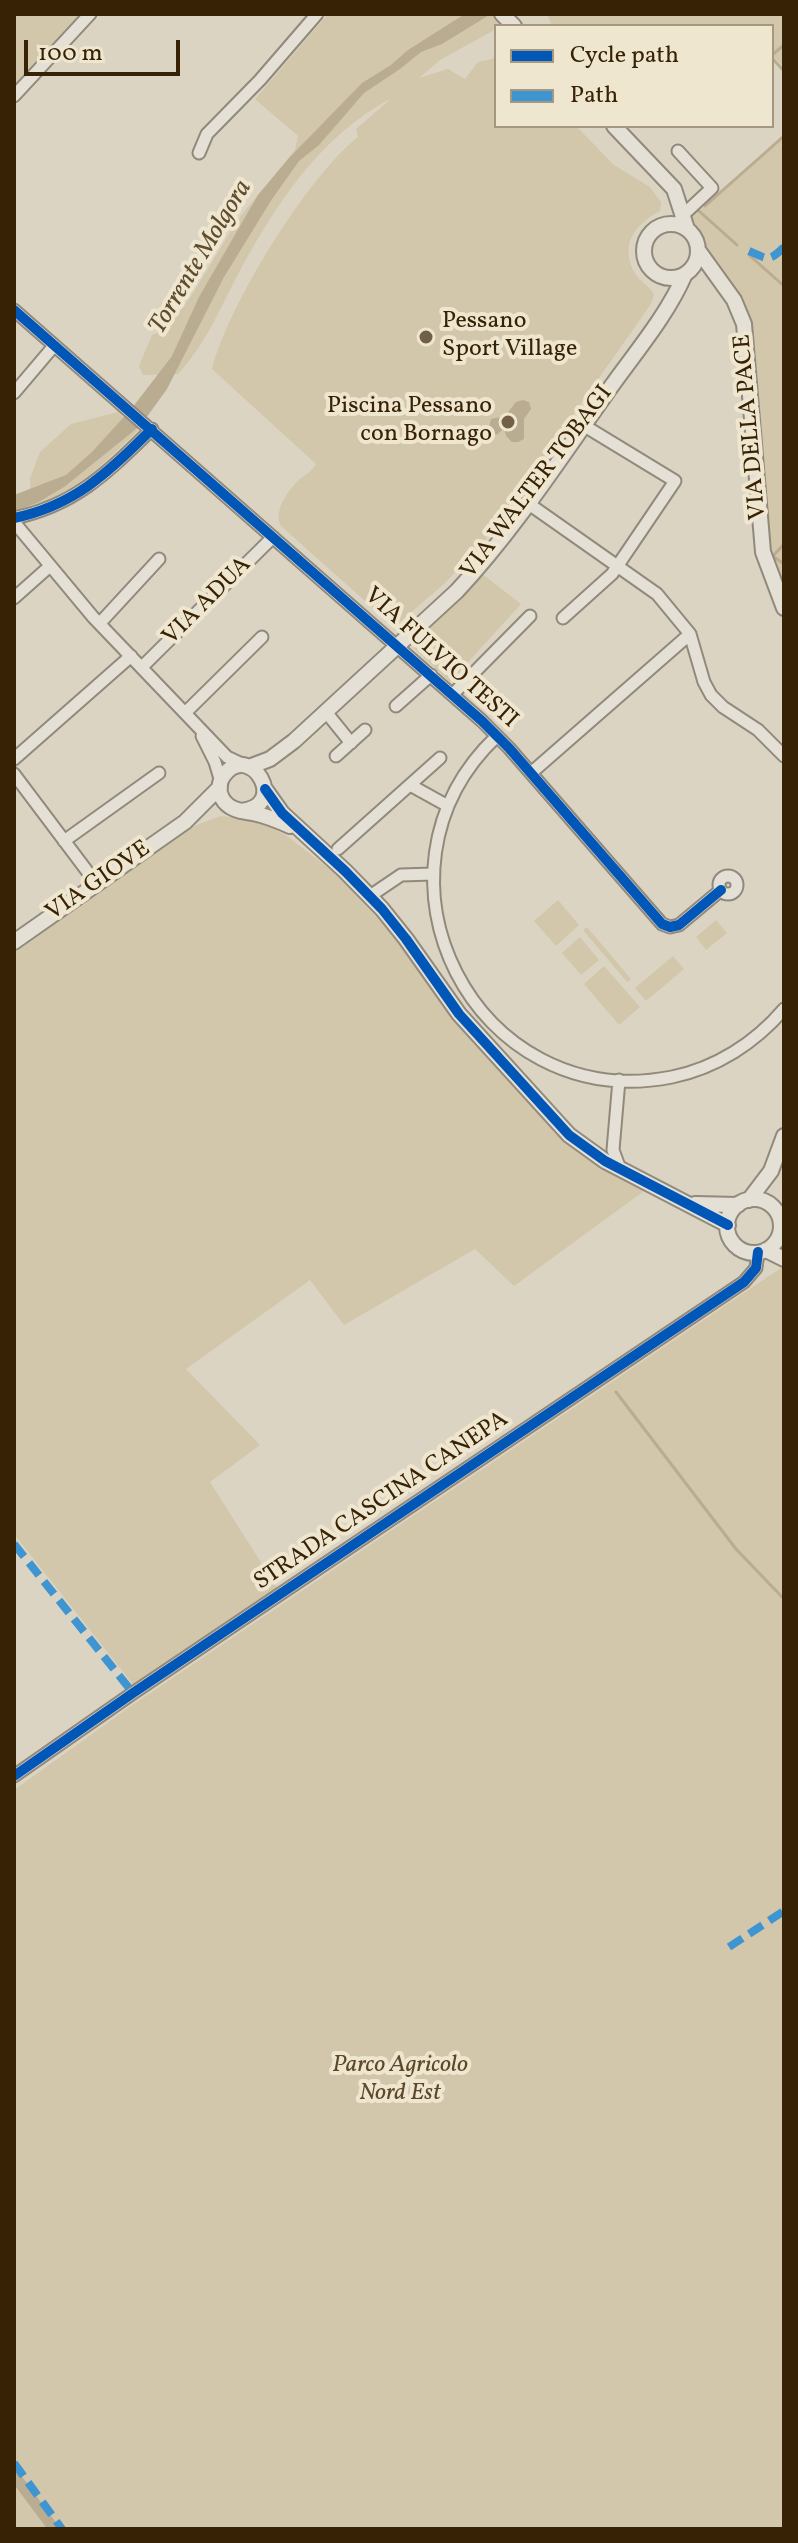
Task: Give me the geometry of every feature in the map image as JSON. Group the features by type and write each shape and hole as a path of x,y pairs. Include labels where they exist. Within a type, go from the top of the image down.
{"street":[{"path":"14,96 90,14"},
{"path":"199,153 207,134 260,80 317,14"},
{"path":"616,128 676,193 698,250 696,262 686,273"},
{"path":"664,312 667,292 646,261 645,245 654,231 669,224 685,222 712,188 678,151"},
{"path":"663,177 673,198 669,224"},
{"name":"VIA DELLA PACE","path":"698,250 729,293 745,331 763,552 784,608"},
{"path":"656,273 672,278 686,273 710,276 729,293"},
{"name":"VIA WALTER TOBAGI","path":"247,766 270,759 294,741 467,581 529,504 664,312 686,273"},
{"name":"VIA FULVIO TESTI","path":"14,310 453,694 531,773 662,924 670,927 679,925 721,890"},
{"path":"14,393 53,347"},
{"path":"563,618 618,566 675,481 583,425"},
{"path":"149,427 103,477 78,494 45,510 14,520 50,566 131,656 227,757 257,771 275,806 370,896 406,939 459,1014 573,1139 595,1155 728,1225"},
{"path":"529,504 657,594 690,634 711,695 783,753"},
{"name":"VIA ADUA","path":"142,667 273,537"},
{"path":"100,623 159,559"},
{"path":"14,598 50,566"},
{"path":"453,694 530,616"},
{"path":"531,773 690,634"},
{"path":"191,717 262,637"},
{"path":"14,759 131,656"},
{"path":"396,706 431,675"},
{"path":"326,712 351,743"},
{"path":"191,717 214,759 222,799 237,810 271,818 305,834"},
{"path":"336,756 365,730"},
{"path":"497,736 471,765 448,806 439,831 433,874 435,909 444,949 459,981 481,1012 510,1039 540,1058 586,1076 619,1080 661,1079 715,1062 748,1043 784,1009"},
{"name":"VIA WALTER TOBAGI","path":"264,786 274,764 294,741"},
{"path":"338,849 440,758"},
{"path":"220,784 231,768 247,766"},
{"path":"64,841 159,773"},
{"path":"14,774 96,883"},
{"name":"VIA GIOVE","path":"185,822 220,784"},
{"path":"410,785 448,806"},
{"path":"237,810 248,810 260,802 264,786"},
{"name":"VIA GIOVE","path":"14,942 185,822 211,811 237,810"},
{"path":"370,896 401,875 433,874"},
{"path":"619,1080 613,1150 621,1169"},
{"path":"784,1136 768,1176 731,1213 728,1225 730,1237 737,1246 749,1252 762,1251 784,1259"},
{"path":"762,1251 782,1240 774,1192 779,1152"},
{"path":"691,1204 768,1203 778,1213"},
{"name":"STRADA CASCINA CANEPA","path":"14,1776 744,1282 756,1268 762,1251"}],"green space":[{"path":"14,14 84,14 16,85 14,83"},
{"name":"Pessano Sport Village","path":"328,14 494,14 501,23 494,24 494,30 440,60 419,78 448,69 465,79 478,62 494,58 494,128 578,128 614,165 650,187 661,202 660,211 643,222 629,245 636,275 654,294 651,304 485,540 445,583 401,621 383,617 281,526 280,509 286,496 316,464 212,369 234,312 272,244 316,181 358,137 356,129 392,98 342,132 300,176 265,227 203,341 178,374 143,375 139,366 152,335 167,329 239,218 295,150 298,136 255,99"},
{"path":"547,14 784,14 784,67 774,57 774,24 551,24"},
{"path":"784,136 784,585 772,555 754,403 752,347 704,253 686,200 699,211"},
{"path":"118,412 138,431 82,483 44,504 31,502 30,478 40,452 71,424"},
{"path":"481,573 521,604 450,682 414,648 425,630"},
{"path":"221,816 260,821 287,836 336,874 404,947 449,1013 573,1149 644,1191 514,1286 475,1249 344,1325 310,1280 186,1369 260,1445 210,1482 279,1591 135,1687 14,1534 14,953 194,826"},
{"path":"558,900 579,925 556,946 534,921"},
{"path":"716,920 727,933 706,950 696,937"},
{"path":"587,927 631,979 627,982 583,930"},
{"path":"580,937 599,960 581,975 562,953"},
{"path":"673,956 684,969 646,1001 635,988"},
{"path":"604,966 640,1007 619,1025 584,984"},
{"name":"Parco Agricolo Nord Est","path":"784,1266 784,2529 14,2529 14,1790 131,1706"}],"shaded area":[{"name":"Torrente Molgora","path":"465,14 491,14 442,44 421,52 364,93 319,145 299,161 224,277 167,389 141,425 64,487 14,512 14,495 66,475 132,408 172,356 199,297 258,195 290,157 362,83"},
{"name":"Piscina Pessano con Bornago","path":"516,402 529,402 531,409 524,419 524,439 512,442 504,428 494,435 489,428 491,419 505,416"}],"waterway":[{"path":"774,53 784,45"},
{"path":"774,60 784,71"},
{"path":"705,206 784,136"},
{"path":"699,211 737,245"},
{"path":"749,255 784,286"},
{"path":"774,555 784,544"},
{"path":"774,557 784,564"},
{"path":"616,1392 736,1549 784,1599"},
{"path":"14,2475 54,2529"}],"marked path":[{"path":"749,251 768,258 784,247"},
{"path":"14,1544 133,1693"},
{"path":"729,1947 784,1911"},
{"path":"14,2463 62,2529"}],"cycle path":[{"path":"14,310 482,721 662,924 670,927 679,925 721,890"},
{"path":"14,518 56,505 90,485 152,429"},
{"path":"265,789 282,813 382,909 459,1014 569,1135 605,1161 728,1225"},
{"path":"14,1776 744,1282 756,1268 758,1252"}],"place":[{"name":"Pessano Sport Village","path":"426,337"},
{"name":"Piscina Pessano con Bornago","path":"508,422"}]}
